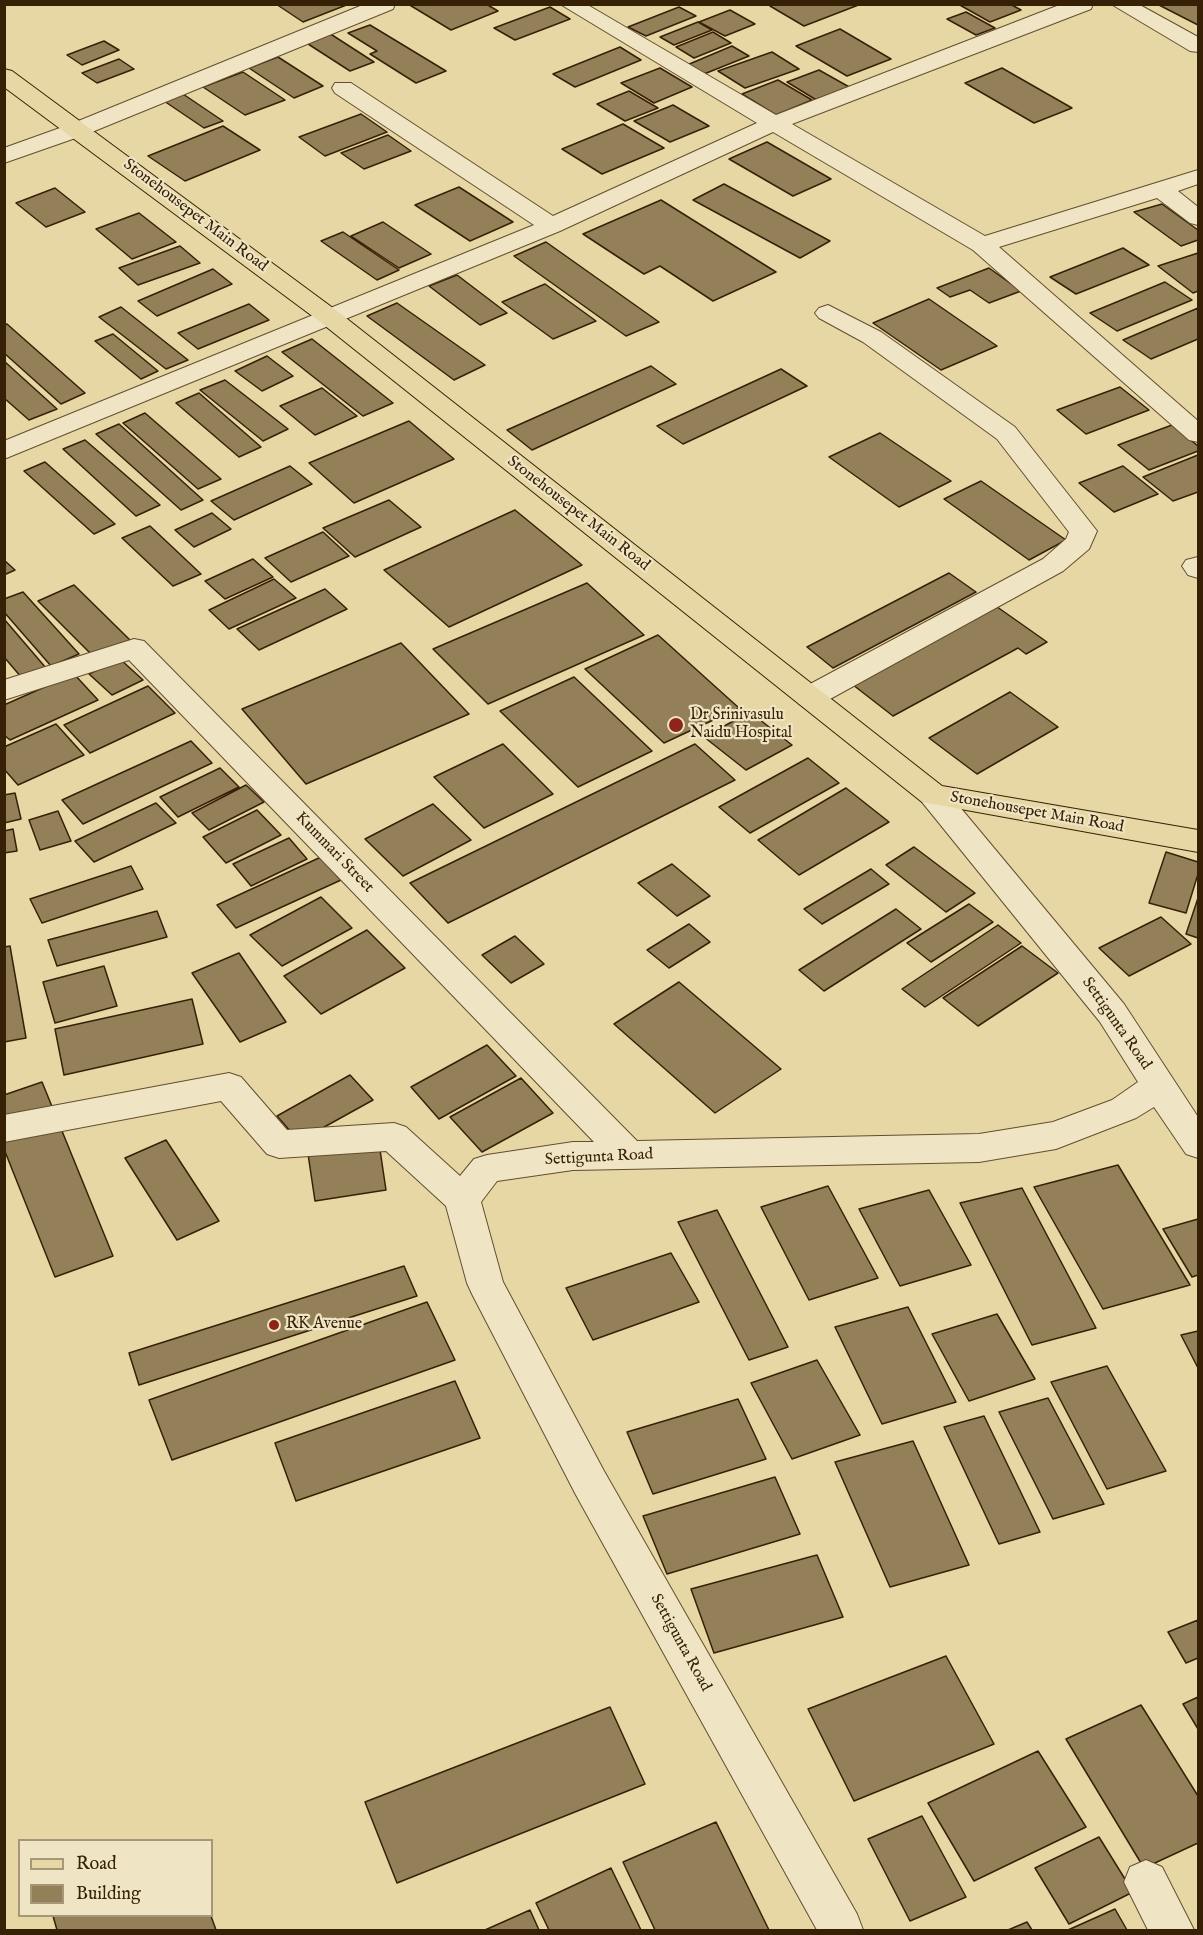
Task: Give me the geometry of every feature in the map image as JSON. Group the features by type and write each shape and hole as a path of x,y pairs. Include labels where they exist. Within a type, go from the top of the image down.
{"main road":[{"name":"Stonehousepet Main Road","path":"4,76 79,129 328,316 933,795 1198,841"}],"street":[{"path":"4,156 79,129 385,4"},
{"path":"570,4 982,245 1198,434"},
{"path":"4,451 328,316 552,226 772,124 1083,4"},
{"path":"1121,4 1198,46"},
{"path":"343,88 552,226"},
{"path":"982,245 1198,177"},
{"path":"1159,188 1198,218"},
{"path":"810,697 1053,565 1079,543 1083,531 1006,433 872,337 828,313"},
{"name":"Kummari Street","path":"4,690 134,648 629,1155"},
{"name":"Settigunta Road","path":"842,1930 590,1483 496,1304 485,1282 462,1199 488,1168 573,1156 979,1148 1056,1135 1124,1108 1158,1086 1112,1013 933,795"},
{"path":"4,1129 229,1086 279,1144 394,1137 462,1199"},
{"path":"1158,1086 1198,1144"},
{"path":"1146,1882 1172,1930"}],"building":[{"path":"276,4 349,4 303,22"},
{"path":"408,4 486,4 498,11 451,30"},
{"path":"775,4 861,4 804,26 770,6"},
{"path":"958,4 1010,4 1021,10 990,22"},
{"path":"1157,4 1198,4 1198,25"},
{"path":"550,7 570,19 515,40 494,28"},
{"path":"679,7 696,16 646,36 628,27"},
{"path":"730,10 755,24 725,36 699,22"},
{"path":"966,12 995,28 976,35 947,19"},
{"path":"698,22 712,30 674,45 660,37"},
{"path":"370,25 446,71 416,83 370,54 377,51 348,33"},
{"path":"840,29 891,59 847,76 796,46"},
{"path":"713,32 731,43 694,58 676,47"},
{"path":"329,33 374,62 350,71 305,42"},
{"path":"104,41 119,50 82,65 67,55"},
{"path":"732,46 749,56 704,74 687,65"},
{"path":"620,47 641,60 575,87 553,74"},
{"path":"772,52 799,69 745,88 718,71"},
{"path":"278,57 323,86 294,98 249,68"},
{"path":"119,59 134,69 97,83 82,73"},
{"path":"660,68 692,87 654,103 621,83"},
{"path":"1002,68 1072,108 1034,123 965,83"},
{"path":"819,70 851,88 818,101 787,82"},
{"path":"243,72 285,100 245,115 203,87"},
{"path":"778,80 812,100 776,115 742,94"},
{"path":"629,91 658,108 625,121 597,104"},
{"path":"183,94 223,121 204,128 164,101"},
{"path":"673,105 709,126 670,142 634,121"},
{"path":"361,114 387,132 325,156 299,137"},
{"path":"623,124 664,148 602,174 562,149"},
{"path":"223,126 260,150 185,181 148,156"},
{"path":"388,135 411,151 364,169 341,153"},
{"path":"767,142 831,179 793,196 729,159"},
{"path":"724,184 830,241 800,258 693,200"},
{"path":"459,187 513,222 470,241 415,205"},
{"path":"55,188 85,212 46,227 16,203"},
{"path":"661,200 776,272 713,301 660,266 644,274 583,234"},
{"path":"1162,204 1198,230 1198,240 1181,246 1134,212"},
{"path":"139,213 176,242 132,259 96,229"},
{"path":"383,222 431,254 399,268 351,236"},
{"path":"343,232 399,270 377,280 321,241"},
{"path":"546,242 659,322 626,336 514,256"},
{"path":"180,246 200,263 138,285 119,268"},
{"path":"1123,248 1149,265 1076,294 1050,277"},
{"path":"1198,253 1198,291 1193,293 1158,266"},
{"path":"989,268 1021,291 989,303 970,290 950,297 937,288"},
{"path":"213,269 232,284 157,316 138,301"},
{"path":"457,275 507,313 480,325 429,286"},
{"path":"1165,282 1192,300 1117,331 1090,313"},
{"path":"545,284 596,321 553,339 502,302"},
{"path":"929,299 997,346 941,370 873,323"},
{"path":"397,303 485,365 454,380 367,316"},
{"path":"249,304 269,320 198,349 178,333"},
{"path":"121,307 188,360 166,369 99,317"},
{"path":"1198,308 1198,339 1151,359 1123,340"},
{"path":"7,324 85,393 61,404 4,353 4,325"},
{"path":"113,334 158,371 141,379 95,341"},
{"path":"312,339 393,403 363,416 282,352"},
{"path":"267,356 293,376 262,391 235,371"},
{"path":"4,361 57,409 29,420 4,398"},
{"path":"651,366 676,384 532,450 507,430"},
{"path":"781,369 807,386 683,444 657,426"},
{"path":"225,380 288,429 263,441 200,390"},
{"path":"1120,387 1149,410 1086,434 1057,410"},
{"path":"322,388 357,416 315,435 280,406"},
{"path":"199,393 261,447 239,457 176,403"},
{"path":"145,413 221,479 198,489 123,423"},
{"path":"409,421 454,459 354,503 309,463"},
{"path":"119,424 203,500 181,510 96,434"},
{"path":"1172,425 1198,446 1198,451 1149,470 1118,445"},
{"path":"880,433 951,481 899,507 829,457"},
{"path":"85,440 160,505 136,516 63,449"},
{"path":"1198,455 1198,492 1173,501 1143,477"},
{"path":"45,462 115,524 94,534 24,471"},
{"path":"290,466 312,484 234,520 211,501"},
{"path":"1123,466 1158,494 1114,512 1079,483"},
{"path":"981,481 1066,540 1029,560 944,499"},
{"path":"389,500 421,527 355,557 323,528"},
{"path":"515,510 582,565 449,627 384,570"},
{"path":"212,513 231,529 194,547 175,530"},
{"path":"150,526 201,574 173,586 122,538"},
{"path":"323,532 349,556 291,582 265,558"},
{"path":"253,559 273,577 225,599 205,581"},
{"path":"4,560 15,570 4,575"},
{"path":"949,573 976,592 833,668 807,647"},
{"path":"274,579 296,598 229,629 209,610"},
{"path":"587,583 644,635 488,704 433,649"},
{"path":"74,585 130,640 93,656 38,601"},
{"path":"325,589 347,609 259,650 237,629"},
{"path":"23,592 79,654 51,666 4,612 4,599"},
{"path":"993,604 1047,642 1026,654 1018,648 893,716 848,681"},
{"path":"4,619 46,668 22,678 4,657"},
{"path":"658,635 739,708 664,743 585,669"},
{"path":"401,643 469,714 306,784 242,709"},
{"path":"120,659 143,680 112,695 89,674"},
{"path":"74,674 98,700 10,740 4,735 4,705"},
{"path":"574,677 652,751 578,787 500,711"},
{"path":"148,686 175,713 90,753 64,725"},
{"path":"1010,692 1058,727 977,774 929,738"},
{"path":"750,712 792,745 746,770 704,737"},
{"path":"56,724 84,755 18,785 4,769 4,747"},
{"path":"191,741 212,763 83,824 62,800"},
{"path":"503,744 553,794 484,828 434,777"},
{"path":"695,744 735,780 448,923 410,883"},
{"path":"808,758 839,783 750,833 719,807"},
{"path":"220,768 239,787 178,817 160,797"},
{"path":"246,785 264,802 209,830 192,813"},
{"path":"846,788 889,822 799,875 758,840"},
{"path":"15,793 21,819 4,823 4,795"},
{"path":"156,803 176,823 94,862 75,841"},
{"path":"433,804 471,840 403,876 365,839"},
{"path":"257,810 281,835 226,863 203,837"},
{"path":"58,811 71,841 40,850 29,820"},
{"path":"13,829 17,851 4,853 4,831"},
{"path":"289,838 307,859 251,886 233,864"},
{"path":"914,847 975,893 946,912 886,865"},
{"path":"1166,852 1198,862 1198,874 1186,913 1149,903"},
{"path":"321,857 341,880 236,928 217,905"},
{"path":"672,864 710,896 677,916 638,883"},
{"path":"131,866 143,889 42,923 30,899"},
{"path":"871,869 889,884 822,924 804,909"},
{"path":"321,897 352,928 282,966 250,935"},
{"path":"1198,898 1198,938 1186,934"},
{"path":"969,904 993,922 931,962 907,943"},
{"path":"896,909 921,929 824,991 799,970"},
{"path":"157,911 167,937 57,966 48,940"},
{"path":"1161,917 1191,944 1129,976 1099,948"},
{"path":"689,924 710,942 669,968 647,950"},
{"path":"998,925 1021,943 925,1007 902,989"},
{"path":"367,930 405,968 321,1014 284,976"},
{"path":"515,936 544,964 511,983 482,955"},
{"path":"10,946 26,1038 4,1042 4,947"},
{"path":"1022,946 1058,973 978,1026 943,998"},
{"path":"239,953 286,1022 240,1042 192,973"},
{"path":"104,966 117,1006 55,1023 43,982"},
{"path":"679,982 781,1069 715,1113 614,1024"},
{"path":"192,999 203,1044 64,1075 55,1029"},
{"path":"487,1045 516,1076 439,1119 411,1087"},
{"path":"350,1075 373,1100 299,1141 277,1116"},
{"path":"521,1078 553,1113 482,1152 450,1117"},
{"path":"42,1082 113,1256 55,1277 4,1149 4,1095"},
{"path":"166,1140 219,1221 177,1240 125,1158"},
{"path":"379,1143 386,1190 315,1201 308,1154"},
{"path":"1118,1165 1190,1285 1103,1309 1034,1187"},
{"path":"828,1186 878,1278 809,1300 761,1207"},
{"path":"1022,1188 1096,1328 1032,1345 960,1203"},
{"path":"929,1190 971,1265 900,1286 859,1209"},
{"path":"717,1210 788,1347 749,1360 678,1222"},
{"path":"1198,1219 1198,1275 1192,1277 1163,1229"},
{"path":"671,1253 699,1302 593,1340 566,1288"},
{"name":"RK Avenue","path":"404,1266 417,1296 139,1385 129,1353"},
{"path":"427,1302 455,1360 172,1460 149,1400"},
{"path":"908,1307 956,1402 882,1424 835,1327"},
{"path":"997,1314 1035,1379 969,1401 932,1334"},
{"path":"1198,1331 1198,1368 1181,1335"},
{"path":"817,1360 860,1435 792,1459 751,1383"},
{"path":"1107,1366 1166,1471 1107,1489 1051,1382"},
{"path":"455,1381 480,1438 296,1501 275,1443"},
{"path":"1048,1398 1104,1504 1053,1519 999,1412"},
{"path":"738,1399 766,1459 653,1494 627,1432"},
{"path":"984,1416 1040,1532 999,1544 944,1427"},
{"path":"913,1441 969,1565 890,1587 835,1462"},
{"path":"775,1477 800,1534 667,1574 643,1516"},
{"path":"817,1555 843,1617 714,1653 691,1589"},
{"path":"1198,1620 1198,1658 1186,1663 1168,1632"},
{"path":"946,1656 994,1744 854,1801 808,1709"},
{"path":"1198,1697 1198,1729 1183,1704"},
{"path":"1141,1705 1198,1796 1198,1843 1144,1868 1066,1739"},
{"path":"610,1707 645,1784 397,1883 365,1802"},
{"path":"1038,1751 1086,1827 974,1881 928,1803"},
{"path":"922,1816 966,1897 910,1921 868,1839"},
{"path":"716,1822 769,1930 655,1930 623,1862"},
{"path":"1099,1837 1133,1892 1069,1924 1035,1868"},
{"path":"611,1868 641,1930 549,1930 536,1903"},
{"path":"1115,1909 1127,1930 1068,1930"},
{"path":"530,1910 539,1930 485,1930"},
{"path":"53,1917 211,1917 216,1930 57,1930"},
{"path":"1027,1922 1032,1930 1008,1930"}],"place":[{"name":"Dr Srinivasulu Naidu Hospital","path":"676,725"},
{"name":"RK Avenue","path":"274,1325"}]}
